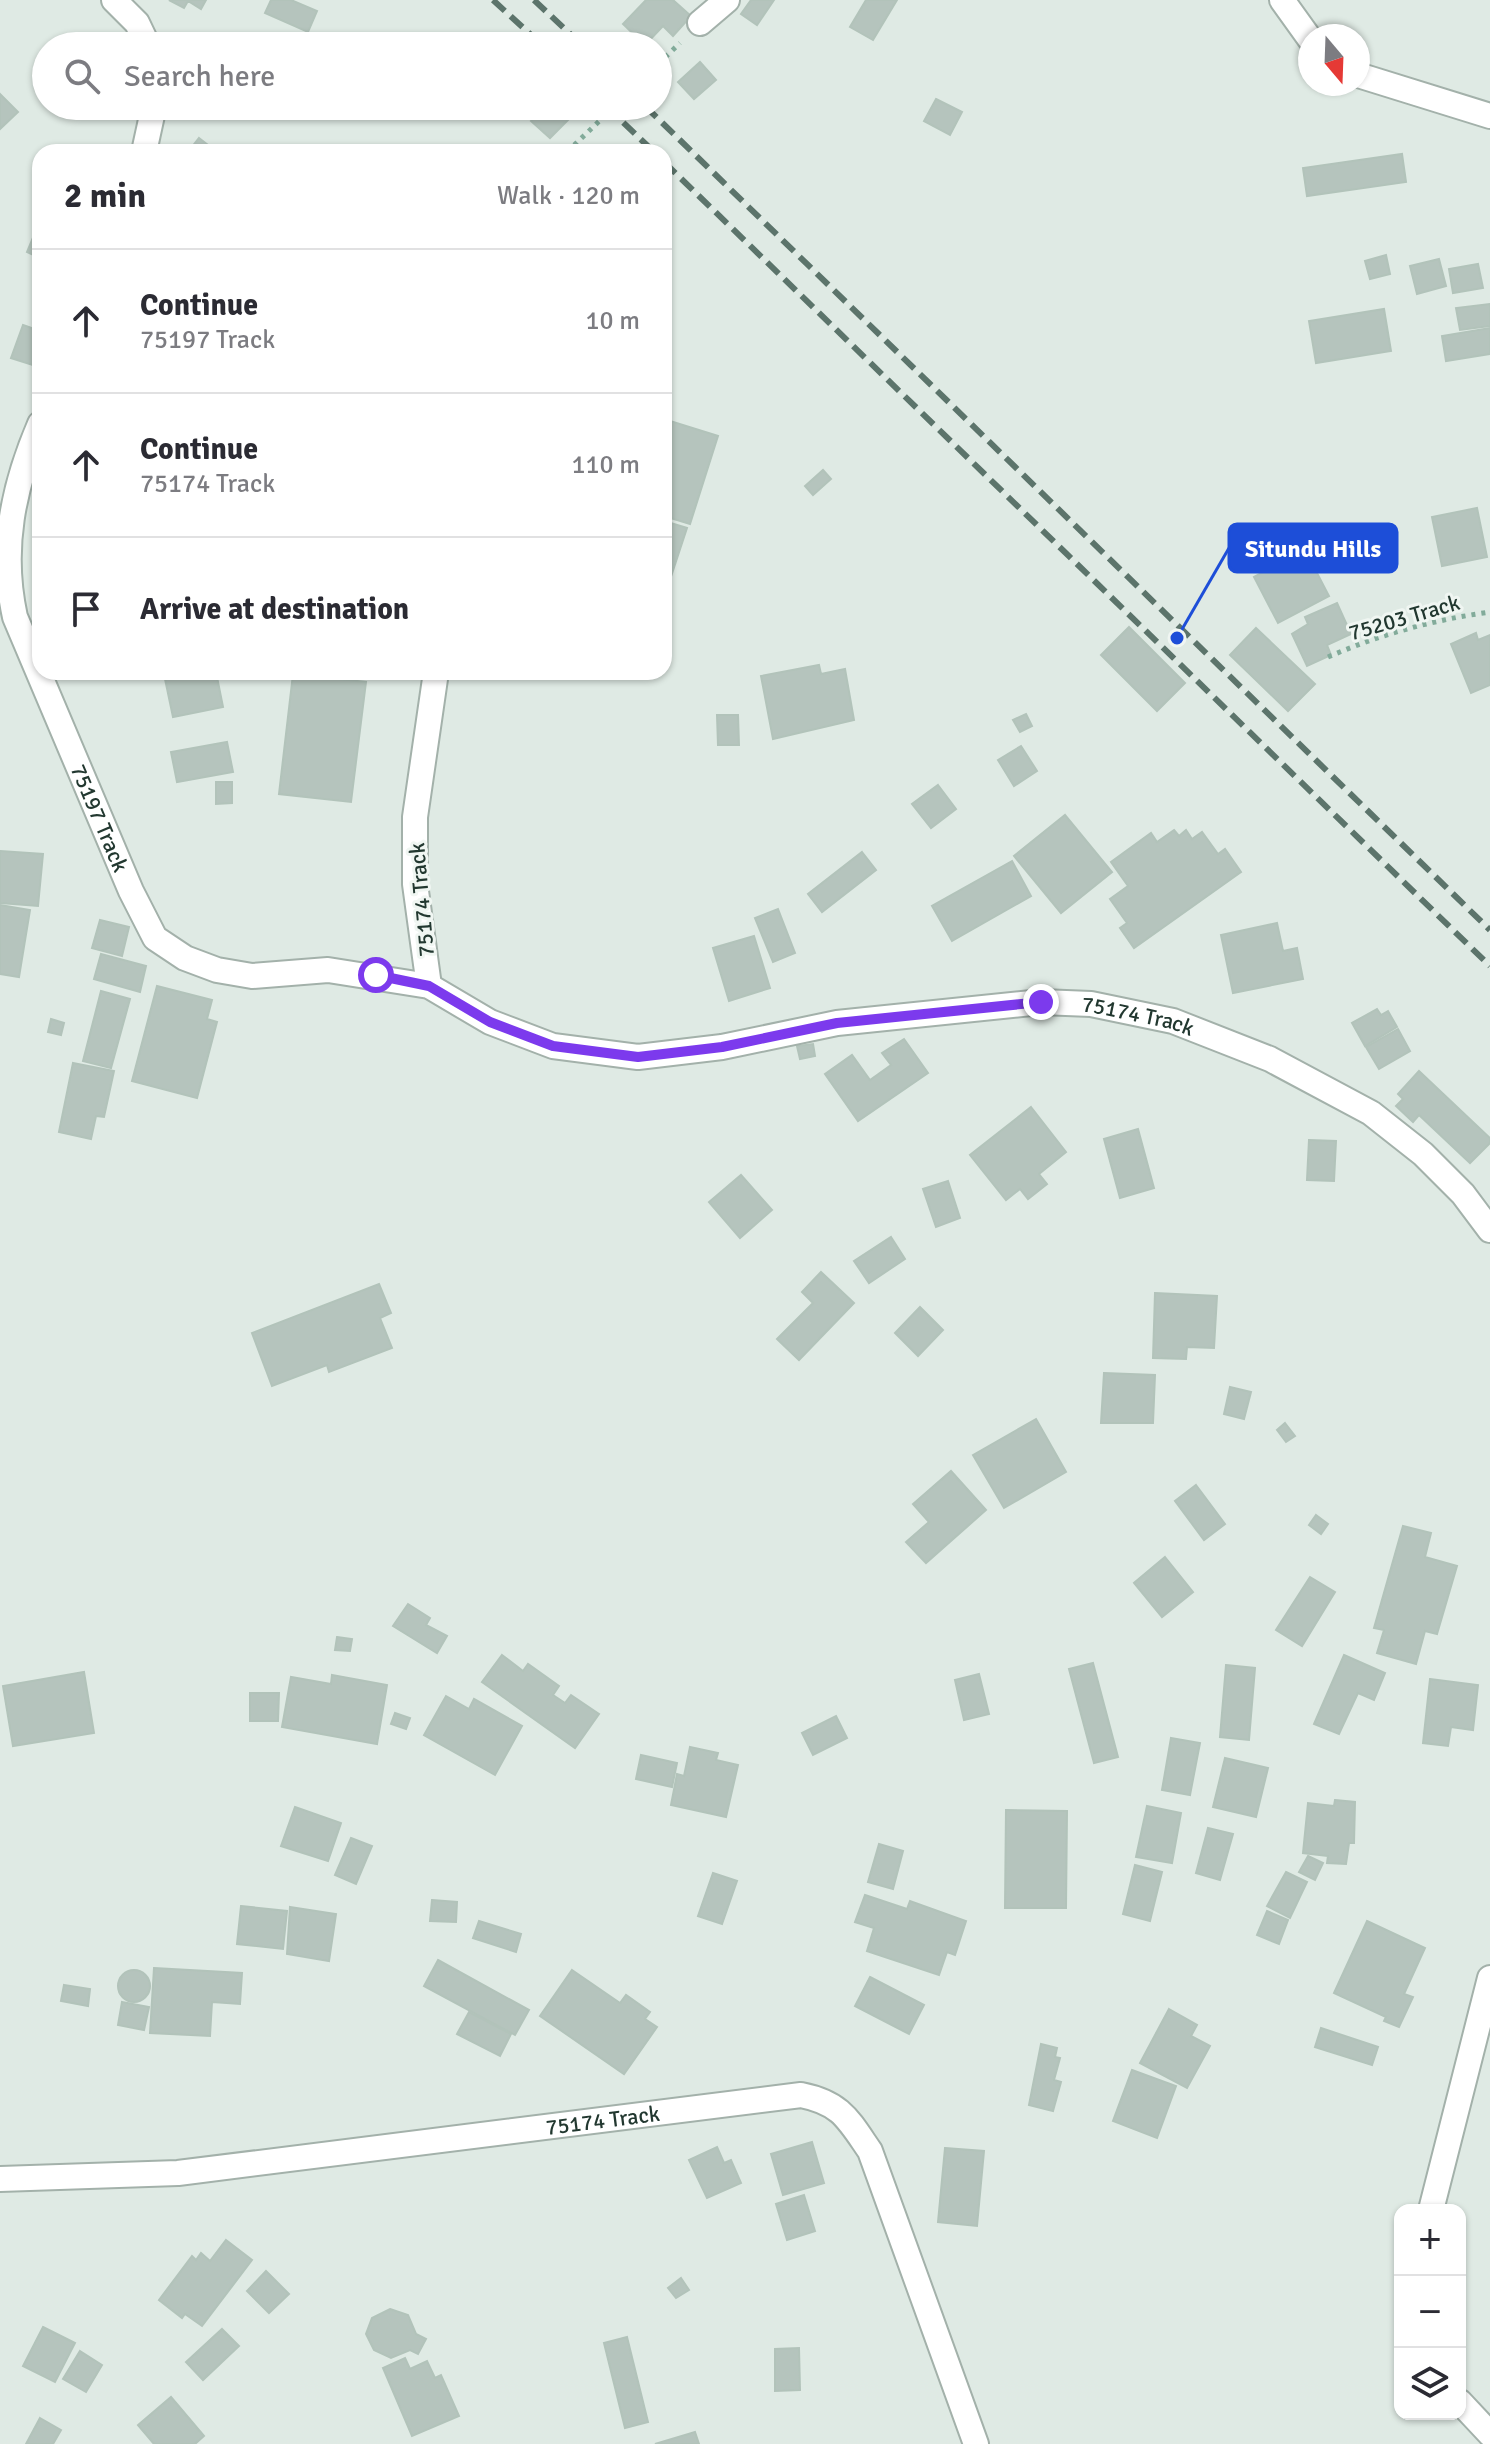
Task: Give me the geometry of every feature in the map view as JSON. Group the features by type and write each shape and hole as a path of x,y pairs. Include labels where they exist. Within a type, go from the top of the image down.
{"street":[{"path":"114,0 137,23 141,32"},
{"path":"700,23 727,0"},
{"path":"1282,0 1299,24"},
{"path":"1370,79 1490,116"},
{"path":"146,144 151,120"},
{"name":"75197 Track","path":"32,443 24,462 9,526 8,583 15,617 32,658"},
{"name":"75197 Track","path":"41,680 102,826 155,938 185,958 217,970 252,976 328,970 429,986"},
{"name":"75174 Track","path":"435,680 415,817 415,884 429,986 490,1022 553,1046 638,1057 722,1047 837,1023 1041,1002 1091,1004 1173,1021 1270,1059 1371,1113 1453,1184 1490,1230"},
{"path":"1433,2204 1490,1978"},
{"name":"75174 Track","path":"0,2179 178,2173 801,2095 821,2099 842,2110 870,2151 976,2444"},
{"path":"1466,2408 1490,2434"}],"path":[{"path":"575,144 600,120"},
{"name":"75203 Track","path":"1328,657 1376,636 1438,619 1490,612"}],"building":[{"path":"169,0 206,0 201,9 188,1 184,8"},
{"path":"271,0 291,0 317,11 308,32 265,13"},
{"path":"646,0 673,0 691,16 673,36 663,26 657,32 631,32 623,24"},
{"path":"751,0 774,0 757,25 741,14"},
{"path":"866,0 897,0 873,40 850,27"},
{"path":"700,62 716,80 694,99 678,82"},
{"path":"0,94 18,112 0,129"},
{"path":"936,99 962,112 950,135 924,121"},
{"path":"532,120 568,120 550,138"},
{"path":"1402,154 1406,182 1307,196 1303,168"},
{"path":"1386,255 1390,274 1370,279 1365,261"},
{"path":"1439,259 1446,286 1417,294 1410,266"},
{"path":"1478,264 1483,288 1453,293 1449,269"},
{"path":"1490,304 1490,326 1460,330 1456,308"},
{"path":"1384,309 1391,351 1316,363 1309,321"},
{"path":"23,325 32,328 32,365 11,358"},
{"path":"1490,328 1490,354 1446,361 1442,336"},
{"path":"672,422 718,436 690,524 672,518"},
{"path":"823,470 831,479 813,495 805,486"},
{"path":"1477,508 1487,557 1442,566 1432,517"},
{"path":"672,523 687,528 672,574"},
{"path":"1305,550 1329,596 1278,623 1254,577"},
{"path":"1337,603 1351,634 1327,645 1331,655 1307,666 1292,634 1308,624 1305,617"},
{"path":"1129,627 1185,683 1157,711 1101,655"},
{"path":"1256,628 1315,684 1288,711 1230,655"},
{"path":"1476,633 1478,640 1490,635 1490,685 1471,693 1451,644"},
{"path":"819,665 821,674 845,669 854,720 773,739 761,676"},
{"path":"165,680 218,680 223,707 173,717"},
{"path":"292,680 366,682 351,802 279,794"},
{"path":"1026,714 1032,726 1020,732 1013,720"},
{"path":"717,715 738,715 739,745 718,745"},
{"path":"227,742 233,772 177,782 171,752"},
{"path":"1021,746 1037,771 1014,786 998,760"},
{"path":"216,782 232,782 232,803 216,804"},
{"path":"938,785 956,809 931,828 912,804"},
{"path":"1065,815 1112,872 1061,913 1014,856"},
{"path":"1174,830 1179,836 1186,830 1192,839 1202,832 1218,854 1225,849 1241,872 1134,948 1120,928 1127,923 1110,899 1128,886 1111,862 1151,833 1157,842"},
{"path":"0,851 43,854 38,906 0,903"},
{"path":"862,852 876,870 822,912 808,894"},
{"path":"1012,861 1031,896 952,941 932,906"},
{"path":"0,905 30,910 19,977 0,974"},
{"path":"778,909 795,953 773,962 755,918"},
{"path":"100,920 129,927 122,956 92,948"},
{"path":"1277,923 1283,951 1297,948 1303,979 1233,993 1221,935"},
{"path":"754,936 770,988 729,1001 713,948"},
{"path":"101,954 146,966 140,992 94,979"},
{"path":"157,986 212,1000 207,1019 217,1022 197,1098 132,1081"},
{"path":"101,991 130,999 111,1068 83,1061"},
{"path":"1377,1009 1381,1015 1388,1011 1397,1027 1365,1046 1352,1023"},
{"path":"51,1019 64,1023 61,1035 48,1032"},
{"path":"1398,1029 1410,1051 1379,1069 1366,1047"},
{"path":"904,1039 928,1073 858,1121 825,1074 852,1055 870,1080 891,1065 882,1053"},
{"path":"813,1044 815,1056 800,1059 797,1046"},
{"path":"73,1063 114,1071 104,1117 96,1116 91,1139 59,1132"},
{"path":"1419,1071 1490,1138 1490,1143 1470,1163 1419,1115 1413,1122 1396,1106 1403,1099 1398,1094"},
{"path":"1031,1107 1066,1152 1039,1174 1047,1184 1028,1199 1020,1189 1006,1200 970,1155"},
{"path":"1138,1129 1154,1188 1120,1198 1104,1139"},
{"path":"1309,1140 1336,1141 1334,1181 1307,1180"},
{"path":"741,1175 772,1210 740,1238 709,1202"},
{"path":"948,1181 960,1218 936,1227 923,1189"},
{"path":"891,1237 905,1259 869,1283 854,1261"},
{"path":"821,1272 854,1303 799,1360 777,1339 813,1303 802,1292"},
{"path":"379,1284 391,1313 380,1318 392,1348 329,1372 327,1365 272,1386 252,1333"},
{"path":"1155,1293 1217,1296 1214,1348 1187,1347 1186,1359 1153,1358"},
{"path":"920,1307 943,1330 918,1356 895,1333"},
{"path":"1104,1373 1155,1375 1153,1423 1101,1423"},
{"path":"1230,1387 1251,1392 1244,1419 1224,1414"},
{"path":"1036,1419 1066,1472 1004,1508 973,1455"},
{"path":"1285,1423 1295,1436 1286,1442 1277,1430"},
{"path":"951,1471 986,1510 926,1563 906,1542 929,1522 913,1504"},
{"path":"1196,1485 1225,1524 1204,1540 1175,1501"},
{"path":"1316,1515 1328,1524 1321,1534 1309,1525"},
{"path":"1403,1526 1431,1533 1425,1557 1457,1566 1437,1634 1425,1631 1416,1664 1377,1653 1384,1630 1374,1628"},
{"path":"1165,1557 1193,1592 1162,1617 1134,1583"},
{"path":"1310,1577 1335,1592 1302,1646 1276,1630"},
{"path":"408,1604 430,1618 426,1625 447,1636 437,1653 393,1626"},
{"path":"337,1637 352,1639 350,1651 335,1650"},
{"path":"502,1655 523,1671 528,1664 559,1686 553,1695 565,1703 571,1695 599,1714 575,1748 482,1682"},
{"path":"1344,1655 1385,1673 1374,1700 1358,1693 1339,1734 1314,1724"},
{"path":"1093,1663 1118,1757 1094,1763 1069,1669"},
{"path":"1226,1665 1255,1668 1249,1740 1220,1737"},
{"path":"84,1672 94,1733 13,1746 3,1686"},
{"path":"979,1674 989,1714 964,1720 955,1680"},
{"path":"332,1675 387,1685 377,1744 282,1727 291,1677 331,1684"},
{"path":"1430,1679 1478,1685 1473,1730 1451,1727 1448,1746 1423,1743"},
{"path":"250,1693 279,1693 278,1721 250,1721"},
{"path":"446,1696 469,1709 474,1699 522,1726 495,1775 424,1735"},
{"path":"395,1713 410,1718 406,1729 391,1724"},
{"path":"836,1716 847,1738 813,1755 802,1733"},
{"path":"1171,1738 1200,1743 1190,1795 1162,1790"},
{"path":"690,1747 718,1753 716,1760 738,1765 726,1817 671,1805 677,1774 684,1776"},
{"path":"641,1755 677,1763 672,1787 636,1779"},
{"path":"1225,1758 1268,1768 1256,1817 1213,1807"},
{"path":"1335,1800 1355,1802 1354,1843 1349,1843 1346,1864 1327,1863 1328,1856 1303,1853 1308,1803 1334,1806"},
{"path":"1147,1806 1181,1813 1172,1863 1136,1857"},
{"path":"295,1807 341,1823 328,1861 281,1846"},
{"path":"1006,1810 1067,1811 1066,1908 1005,1908"},
{"path":"1208,1828 1233,1834 1220,1880 1196,1873"},
{"path":"351,1838 372,1846 356,1884 335,1875"},
{"path":"879,1844 903,1851 893,1889 868,1882"},
{"path":"1308,1856 1323,1863 1315,1880 1299,1872"},
{"path":"1135,1865 1162,1872 1150,1921 1123,1914"},
{"path":"1286,1872 1307,1882 1290,1918 1267,1906"},
{"path":"713,1873 737,1881 722,1924 698,1916"},
{"path":"865,1895 907,1909 910,1901 966,1921 955,1955 947,1952 939,1975 867,1951 874,1928 855,1922"},
{"path":"432,1900 457,1902 456,1922 430,1921"},
{"path":"241,1906 287,1911 283,1949 237,1944"},
{"path":"290,1907 336,1914 329,1961 287,1954"},
{"path":"1267,1911 1288,1920 1279,1944 1257,1935"},
{"path":"479,1921 521,1934 516,1952 473,1938"},
{"path":"1367,1921 1425,1948 1404,1994 1413,1997 1399,2027 1384,2021 1386,2017 1334,1993"},
{"path":"438,1960 529,2010 515,2035 424,1986"},
{"path":"154,1968 242,1973 240,2004 212,2002 210,2036 150,2033"},
{"path":"134,1970 145,1975 150,1986 145,1997 134,2002 123,1997 118,1986 123,1975"},
{"path":"572,1970 620,2003 626,1995 650,2012 645,2019 657,2027 624,2074 540,2016"},
{"path":"870,1977 924,2005 909,2034 855,2006"},
{"path":"64,1985 90,1989 88,2006 61,2001"},
{"path":"122,2002 149,2007 144,2030 118,2025"},
{"path":"1169,2009 1197,2025 1191,2036 1210,2046 1187,2088 1140,2063"},
{"path":"469,2012 511,2034 500,2056 457,2034"},
{"path":"1321,2028 1378,2047 1372,2065 1315,2047"},
{"path":"1041,2044 1057,2048 1055,2057 1060,2058 1054,2080 1061,2082 1053,2111 1029,2105"},
{"path":"1132,2070 1176,2086 1157,2138 1113,2121"},
{"path":"812,2142 824,2183 783,2195 771,2154"},
{"path":"717,2147 724,2163 731,2160 741,2183 707,2198 689,2160"},
{"path":"945,2148 984,2151 977,2226 938,2222"},
{"path":"804,2195 815,2231 787,2240 776,2204"},
{"path":"226,2240 252,2260 202,2326 185,2314 182,2318 159,2300 192,2256 196,2260 201,2253 210,2261"},
{"path":"266,2271 289,2294 269,2313 247,2291"},
{"path":"681,2278 689,2290 676,2298 668,2288"},
{"path":"390,2309 408,2315 416,2334 426,2339 418,2354 410,2350 391,2358 374,2350 366,2334 372,2318"},
{"path":"43,2327 75,2343 55,2382 23,2366"},
{"path":"222,2329 239,2346 203,2380 186,2362"},
{"path":"627,2337 648,2422 625,2428 604,2343"},
{"path":"799,2348 800,2390 775,2391 775,2349"},
{"path":"80,2351 102,2365 86,2392 63,2379"},
{"path":"405,2358 410,2369 427,2361 435,2378 441,2375 459,2416 412,2436 383,2368"},
{"path":"171,2397 204,2436 195,2444 154,2444 138,2425"},
{"path":"40,2418 61,2430 53,2444 26,2444"},
{"path":"695,2432 699,2444 655,2444"}],"railway":[{"path":"493,0 528,32"},
{"path":"534,0 568,32"},
{"path":"621,120 646,144"},
{"path":"659,120 1490,930"},
{"path":"672,170 1490,966"}],"place":[{"name":"Situndu Hills","path":"1177,638"}],"route":[{"path":"376,975 429,986 490,1022 553,1046 638,1057 722,1047 837,1023 1041,1002"}]}
